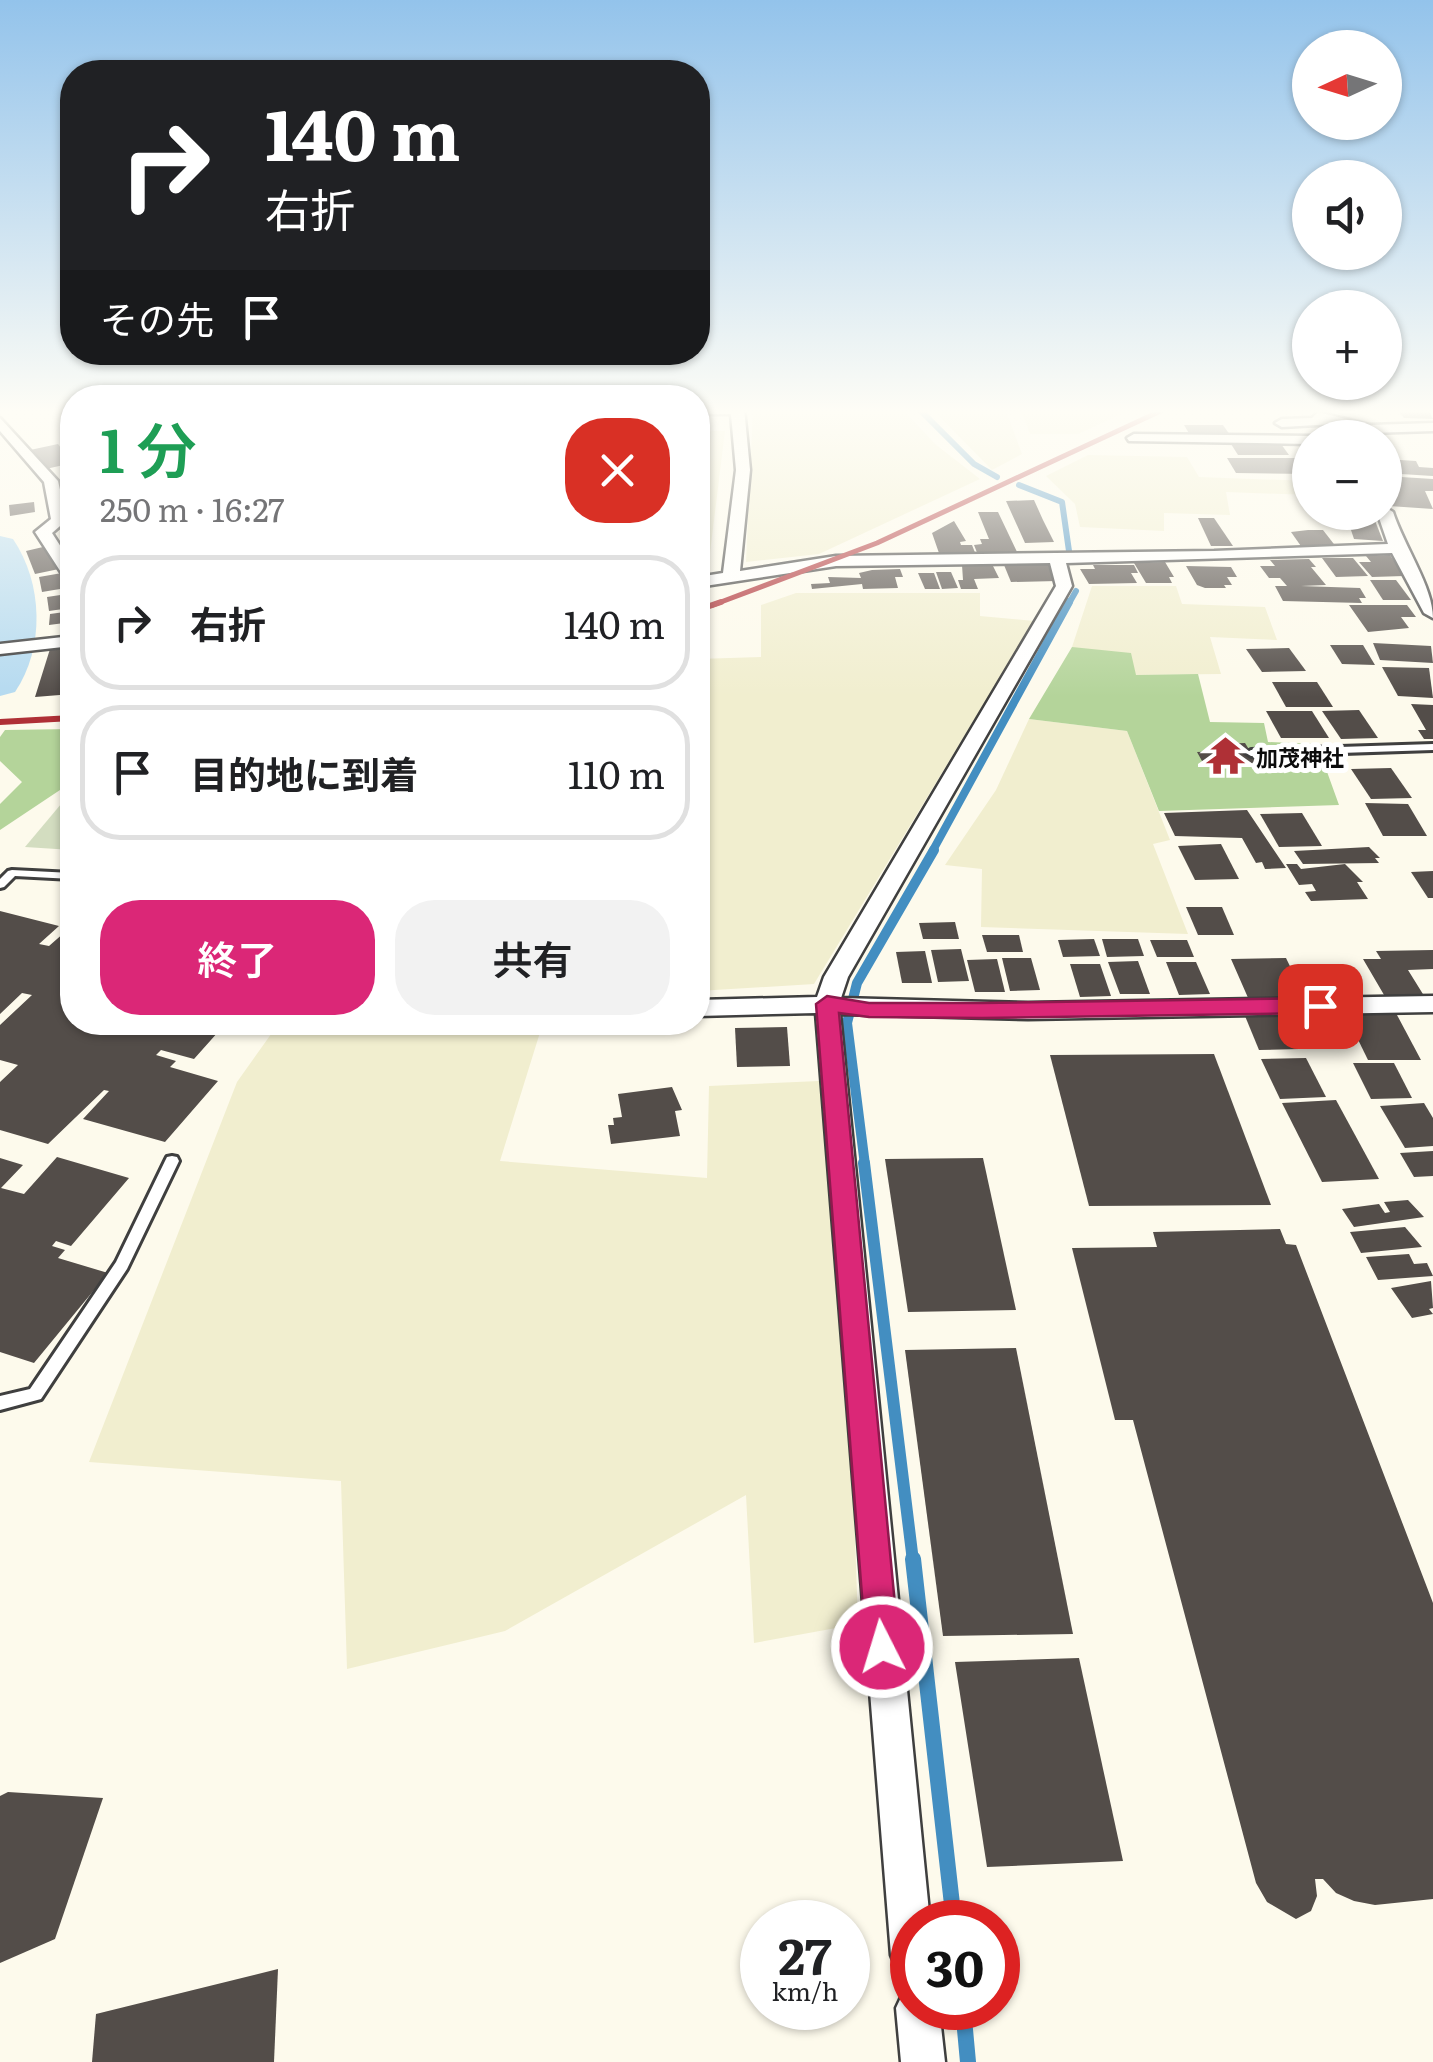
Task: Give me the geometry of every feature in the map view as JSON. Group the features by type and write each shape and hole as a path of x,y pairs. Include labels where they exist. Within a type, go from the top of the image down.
{"street":[{"path":"56,504 59,520 43,532 60,558"},
{"path":"731,574 739,504"},
{"path":"1391,530 1433,613"},
{"path":"710,579 836,560 1397,548"},
{"path":"907,1900 827,1004 836,977 1064,586 1057,558"},
{"path":"1412,578 1433,579"},
{"path":"0,650 60,641"},
{"path":"710,1008 827,1004 869,1010 1433,1004"},
{"path":"920,2030 923,2062"}],"lane":[{"path":"1251,753 1433,747"},
{"path":"0,884 12,874 60,876"},
{"path":"0,1403 35,1394 122,1266 154,1206 172,1161"}],"shaded area":[{"path":"710,504 716,504 710,553"},
{"path":"749,504 926,504 819,554 746,562"},
{"path":"1075,504 1228,504 1230,515 1164,513 1164,531 1080,527"},
{"path":"1092,586 1176,586 1182,604 1265,607 1277,640 1210,637 1221,674 1136,675 1072,647"},
{"path":"796,593 980,593 980,616 1034,621 814,984 710,990 710,659 761,657 761,605"},
{"path":"1029,719 1127,731 1170,840 1153,844 1188,934 981,927 982,869 945,865 996,790"},
{"path":"270,1035 539,1035 500,1161 707,1178 709,1086 819,1081 852,1447 858,1624 754,1643 746,1495 505,1631 347,1669 341,1481 89,1462 237,1082"}],"green space":[{"path":"1072,647 1131,653 1136,675 1198,674 1210,722 1264,723 1268,742 1317,744 1339,805 1159,811 1127,731 1029,719"},
{"path":"60,729 60,790 0,830 0,804 22,782 0,761 0,737 5,730"},
{"path":"60,805 60,849 25,847"}],"building":[{"path":"34,504 35,512 10,516 9,505"},
{"path":"1007,504 1036,504 1054,542 1025,543"},
{"path":"1402,504 1431,504 1433,509 1402,507"},
{"path":"978,512 998,512 1018,554 978,555 974,545 982,544 980,539 989,539"},
{"path":"1198,518 1214,518 1233,546 1211,546"},
{"path":"954,521 966,541 961,545 972,545 976,555 940,556 932,533"},
{"path":"1323,530 1337,548 1303,549 1291,532"},
{"path":"1351,530 1379,530 1383,541 1354,539"},
{"path":"43,547 59,569 35,574 26,551"},
{"path":"1390,555 1404,576 1372,577 1359,562 1371,562 1366,556"},
{"path":"1322,558 1353,558 1368,576 1336,577"},
{"path":"1309,559 1326,585 1301,586 1360,588 1366,598 1359,598 1362,603 1283,601 1275,586 1287,586 1280,578 1269,578 1260,566 1275,566 1270,560"},
{"path":"1165,562 1174,577 1169,577 1172,583 1146,583 1134,563"},
{"path":"992,564 999,578 974,579 978,589 961,589 958,580 963,580 962,565"},
{"path":"1049,564 1057,581 1011,582 1004,565"},
{"path":"1093,565 1134,565 1138,573 1131,573 1137,583 1089,584 1080,569 1095,569"},
{"path":"1186,566 1231,567 1237,577 1227,577 1232,585 1224,585 1226,588 1205,588 1197,585"},
{"path":"900,569 903,577 895,577 898,588 863,589 862,584 812,589 811,584 830,583 828,577 861,578 859,573"},
{"path":"936,572 951,572 958,588 942,589"},
{"path":"60,573 60,589 42,592 39,577"},
{"path":"918,573 934,573 940,589 925,589"},
{"path":"1370,580 1396,580 1411,600 1383,600"},
{"path":"60,595 60,609 49,611 47,597"},
{"path":"1349,605 1407,605 1416,617 1401,617 1409,628 1368,632"},
{"path":"60,613 60,624 49,625 50,614"},
{"path":"1373,643 1431,646 1433,663 1380,660"},
{"path":"1330,645 1363,645 1375,665 1342,664"},
{"path":"60,648 60,695 35,697 50,649"},
{"path":"1289,648 1306,671 1262,672 1246,649"},
{"path":"1382,667 1429,668 1433,698 1398,696"},
{"path":"1272,682 1317,682 1333,707 1286,707"},
{"path":"1411,704 1433,705 1433,739 1424,739 1418,730 1426,730"},
{"path":"1359,710 1378,738 1341,739 1322,711"},
{"path":"1266,711 1312,711 1329,738 1281,738"},
{"name":"加茂神社","path":"1245,743 1258,764 1202,761 1197,752 1223,751 1219,744"},
{"path":"1391,768 1412,798 1371,799 1351,769"},
{"path":"1365,803 1408,804 1427,836 1383,836"},
{"path":"1247,810 1286,868 1265,869 1262,862 1256,863 1242,838 1175,836 1164,813"},
{"path":"1302,813 1322,846 1279,847 1260,814"},
{"path":"1221,844 1239,879 1195,880 1178,846"},
{"path":"1369,847 1380,858 1375,858 1379,863 1303,864 1294,851"},
{"path":"1286,864 1297,864 1301,869 1345,864 1363,882 1357,882 1368,899 1311,901 1305,892 1316,891 1312,884 1299,885"},
{"path":"1433,871 1433,898 1428,898 1411,872"},
{"path":"1186,907 1222,907 1234,935 1198,935"},
{"path":"0,911 59,926 39,944 49,946 60,936 60,1035 215,1035 194,1059 161,1050 156,1055 176,1061 170,1067 218,1081 165,1142 83,1119 109,1091 104,1090 48,1144 0,1130 0,1082 18,1065 0,1060 0,1025 32,995 22,993 0,1014"},
{"path":"955,922 959,939 923,939 919,923"},
{"path":"982,935 1019,935 1023,952 987,952"},
{"path":"1094,939 1100,956 1063,957 1058,940"},
{"path":"1102,939 1138,939 1144,956 1107,957"},
{"path":"1150,940 1187,940 1194,957 1157,957"},
{"path":"961,949 969,981 938,982 931,950"},
{"path":"1433,950 1433,969 1408,970 1426,999 1387,1000 1363,959 1381,959 1376,951"},
{"path":"925,951 932,983 902,983 896,952"},
{"path":"1002,958 1031,958 1040,990 1010,991"},
{"path":"1286,958 1301,989 1295,989 1300,999 1249,1000 1231,959"},
{"path":"997,959 1005,992 975,992 967,960"},
{"path":"1138,961 1150,994 1120,994 1108,962"},
{"path":"1166,962 1196,962 1210,994 1179,995"},
{"path":"1070,964 1100,964 1111,996 1080,997"},
{"path":"1346,1015 1397,1015 1421,1060 1368,1060"},
{"path":"1245,1016 1284,1016 1299,1049 1259,1050"},
{"path":"787,1027 790,1066 737,1067 735,1028"},
{"path":"1214,1054 1271,1205 1089,1206 1050,1055"},
{"path":"1306,1058 1326,1097 1280,1099 1261,1059"},
{"path":"1353,1063 1394,1063 1412,1098 1371,1099"},
{"path":"672,1087 682,1110 675,1111 680,1136 611,1144 608,1125 614,1125 613,1118 622,1117 618,1094"},
{"path":"1336,1100 1379,1179 1322,1182 1282,1103"},
{"path":"1424,1103 1433,1118 1433,1146 1405,1148 1380,1106"},
{"path":"1433,1151 1433,1176 1414,1177 1400,1153"},
{"path":"57,1157 129,1178 71,1246 56,1241 52,1246 65,1250 58,1258 108,1273 34,1363 0,1352 0,1158 23,1165 1,1188 24,1194"},
{"path":"983,1158 1016,1310 908,1312 885,1159"},
{"path":"1408,1200 1424,1217 1354,1227 1342,1209 1379,1204 1385,1213 1390,1212 1384,1202"},
{"path":"1405,1227 1422,1247 1361,1253 1350,1232"},
{"path":"1280,1229 1286,1244 1296,1245 1433,1603 1433,1899 1375,1905 1354,1901 1336,1893 1323,1879 1315,1879 1317,1896 1311,1911 1296,1919 1267,1902 1256,1883 1133,1420 1115,1420 1072,1248 1157,1247 1153,1232"},
{"path":"1409,1254 1414,1264 1427,1263 1433,1276 1378,1280 1366,1257"},
{"path":"1431,1281 1433,1308 1429,1309 1433,1314 1412,1318 1391,1288"},
{"path":"1016,1348 1073,1634 943,1636 905,1350"},
{"path":"1079,1658 1123,1861 987,1867 955,1662"},
{"path":"8,1792 103,1798 55,1939 0,1963 0,1796"},
{"path":"278,1969 274,2062 92,2062 96,2014"}],"waterway":[{"path":"1062,504 1069,551"},
{"path":"0,547 12,581 17,615 13,649 0,683"},
{"path":"1068,605 1076,591"},
{"path":"932,852 1069,602"},
{"path":"865,1165 847,1023 857,983 934,850"},
{"path":"864,1163 913,1561"},
{"path":"913,1559 952,1900"},
{"path":"965,2030 968,2062"}],"railway":[{"path":"720,602 877,543 960,504"},
{"path":"710,606 720,602"},
{"path":"713,605 720,602"},
{"path":"0,722 60,719"}],"place":[{"name":"加茂神社","path":"1226,756"}],"route":[{"path":"882,1647 827,1004 869,1010 982,1011 1320,1006"}]}
